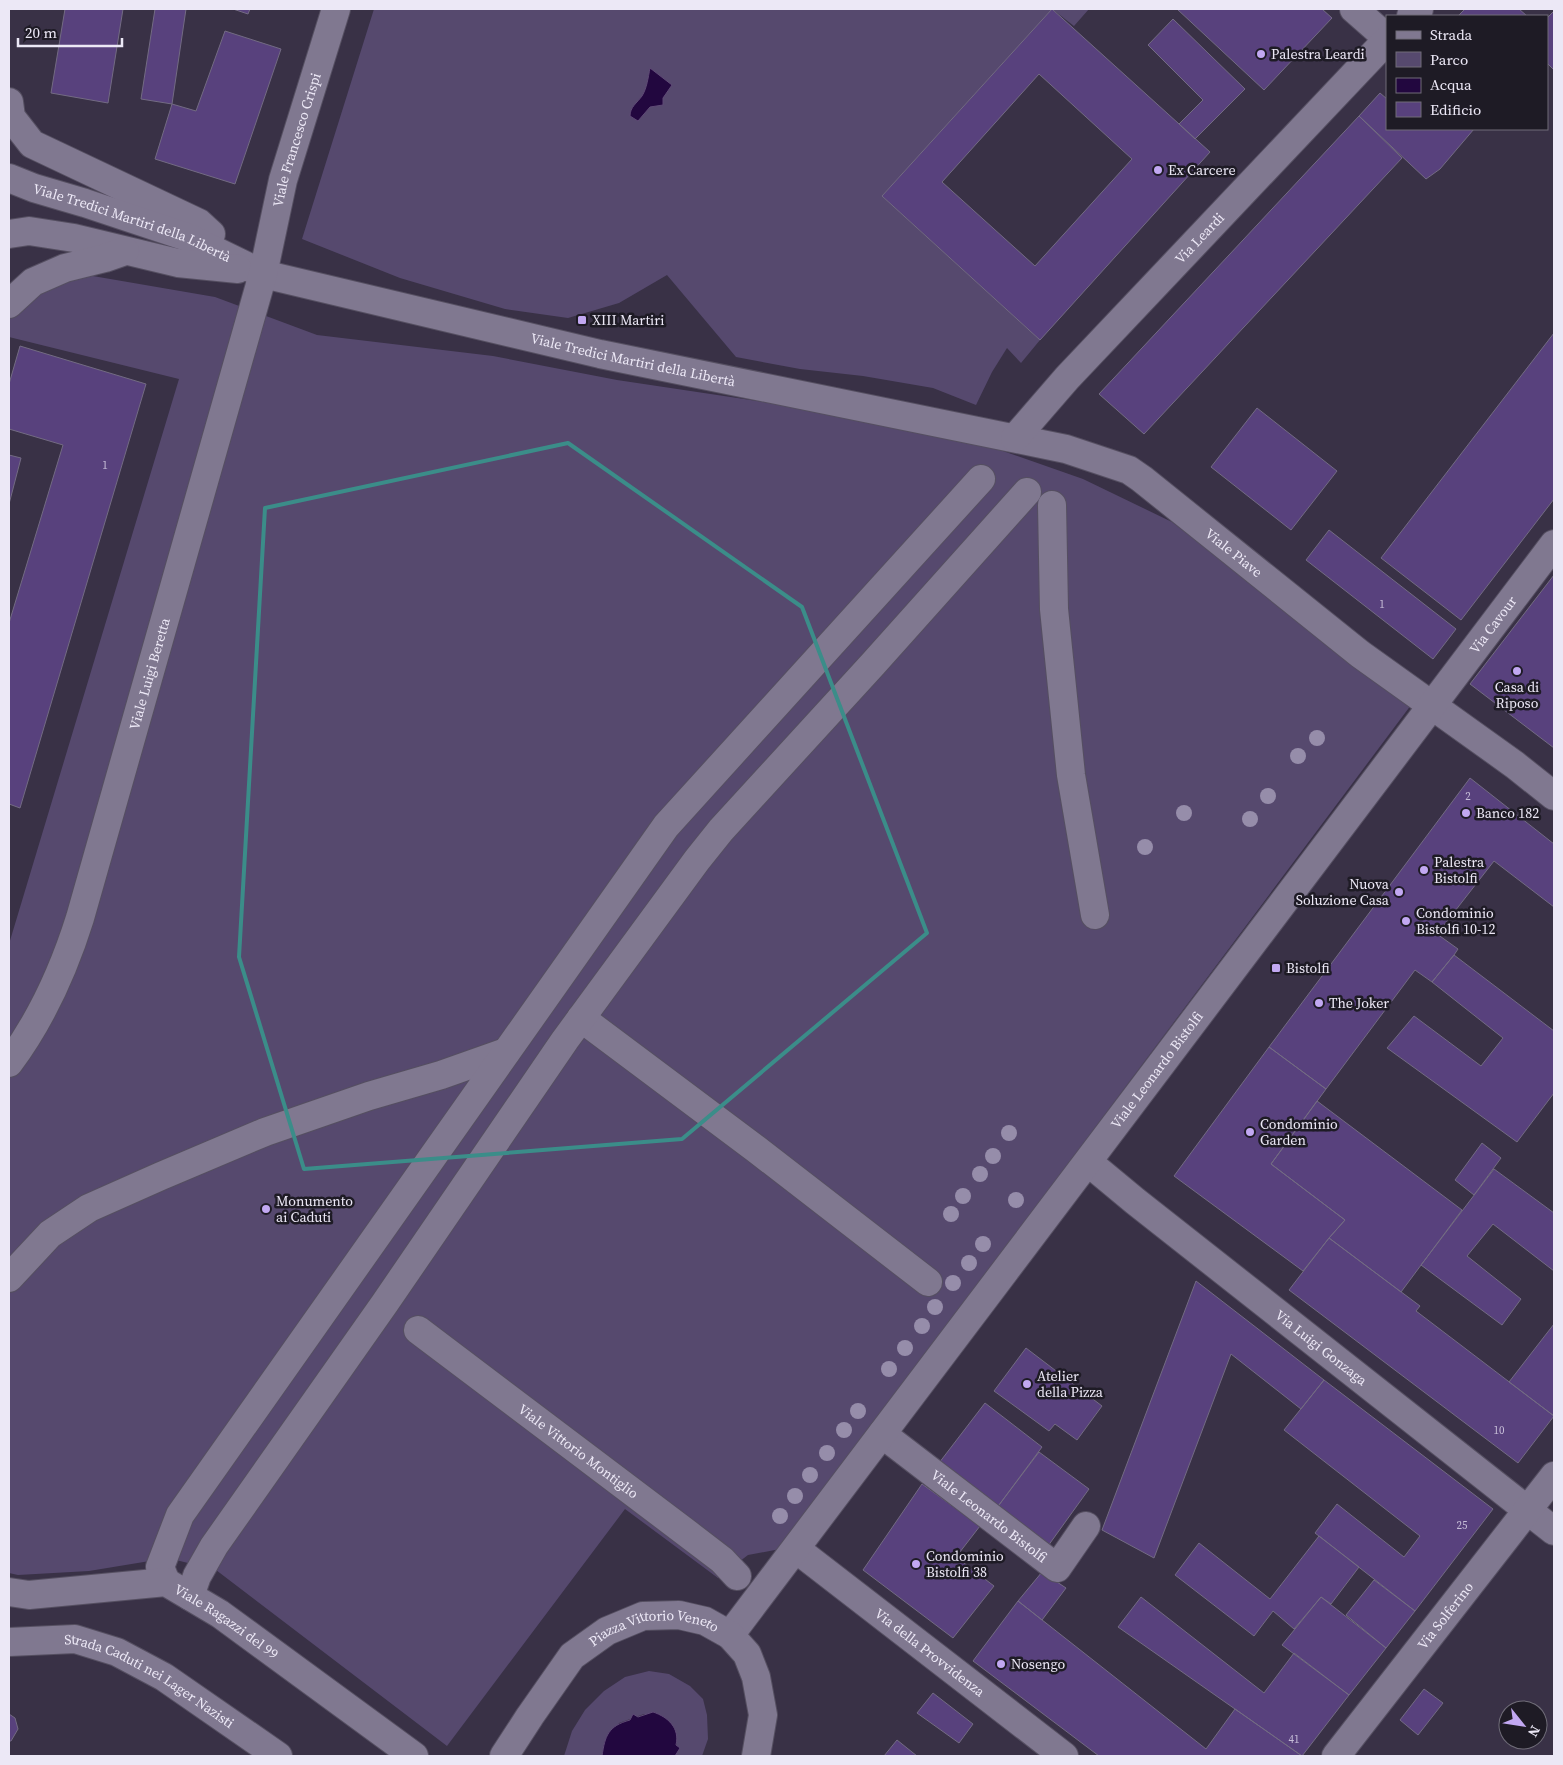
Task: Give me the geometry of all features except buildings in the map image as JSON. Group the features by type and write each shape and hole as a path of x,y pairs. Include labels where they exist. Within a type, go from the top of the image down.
{"street":[{"name":"Viale Francesco Crispi","path":"259,272 283,180 336,9"},
{"path":"1354,9 1386,38"},
{"name":"Via Leardi","path":"1016,438 1068,378 1386,40"},
{"name":"Viale Tredici Martiri della Libertà","path":"9,102 11,117 32,144 199,224 259,272"},
{"name":"Viale Tredici Martiri della Libertà","path":"9,178 34,188 86,203 187,237 259,272"},
{"name":"Viale Tredici Martiri della Libertà","path":"9,234 29,231 74,238 178,264 259,272 600,354 1016,438"},
{"name":"Viale Tredici Martiri della Libertà","path":"9,304 33,282 65,268 125,251"},
{"name":"Viale Luigi Beretta","path":"9,1064 44,1005 68,956 80,918 259,272"},
{"name":"Viale Piave","path":"1016,438 1066,449 1129,470 1360,654 1554,796"},
{"path":"166,1582 160,1568 180,1514 666,826 982,479"},
{"path":"190,1596 197,1576 214,1546 385,1303 581,1018 697,860 721,830 1027,492"},
{"path":"1052,505 1054,609 1071,776 1095,915"},
{"name":"Via Cavour","path":"1432,706 1455,678 1554,544"},
{"name":"Viale Leonardo Bistolfi","path":"730,1635 1432,706"},
{"path":"581,1018 756,1149 928,1282"},
{"path":"9,1278 50,1234 89,1208 265,1132 506,1052"},
{"name":"Via Luigi Gonzaga","path":"1088,1162 1143,1208 1554,1531"},
{"name":"Viale Vittorio Montiglio","path":"418,1330 722,1560 736,1576"},
{"name":"Viale Leonardo Bistolfi","path":"882,1434 1057,1568 1086,1526"},
{"name":"Via Solferino","path":"1336,1756 1554,1476"},
{"name":"Via della Provvidenza","path":"796,1549 1064,1756"},
{"name":"Viale Ragazzi del 99","path":"9,1592 29,1595 166,1582 220,1614 414,1756"},
{"name":"Piazza Vittorio Veneto","path":"504,1756 572,1656 607,1631 643,1616 678,1615 704,1621 730,1635 747,1654 756,1677 763,1714 756,1756"},
{"name":"Strada Caduti nei Lager Nazisti","path":"9,1642 75,1639 116,1652 164,1677 278,1756"}],"highlighted area":[{"path":"568,443 802,607 927,933 682,1139 304,1169 239,957 265,508"}],"green space":[{"path":"374,9 1052,9 882,196 1040,340 1021,363 1007,348 992,372 976,405 933,388 863,376 800,369 736,357 667,275 619,303 568,318 505,309 400,278 302,239"},
{"path":"1052,9 1089,9 1074,26"},
{"path":"87,275 215,297 317,335 493,356 617,380 797,407 957,435 1083,479 1172,522 1411,705 780,1549 748,1555 718,1578 625,1509 447,1746 216,1570 168,1558 89,1571 18,1575 9,1573 9,944 179,379 9,337 9,321 13,311 20,302 30,295 53,285"},
{"path":"649,1671 669,1674 690,1686 703,1699 707,1715 708,1739 702,1756 675,1756 677,1742 674,1727 644,1714 619,1723 602,1756 564,1756 572,1731 585,1710 604,1691 625,1677"}],"water":[{"path":"650,68 672,85 663,98 663,105 650,107 638,121 630,116 630,113 644,93"},
{"path":"653,1712 668,1720 674,1728 677,1739 676,1745 680,1748 675,1756 602,1756 606,1737 612,1729 630,1720 633,1714 638,1717"}],"place":[{"name":"Palestra Leardi","path":"1261,54"},
{"name":"Ex Carcere","path":"1158,170"},
{"name":"XIII Martiri","path":"582,320"},
{"name":"Casa di Riposo","path":"1517,671"},
{"name":"Banco 182","path":"1466,813"},
{"name":"Palestra Bistolfi","path":"1424,870"},
{"name":"Nuova Soluzione Casa","path":"1399,892"},
{"name":"Condominio Bistolfi 10-12","path":"1406,921"},
{"name":"Bistolfi","path":"1276,968"},
{"name":"The Joker","path":"1319,1003"},
{"name":"Condominio Garden","path":"1250,1132"},
{"name":"Monumento ai Caduti","path":"266,1209"},
{"name":"Atelier della Pizza","path":"1027,1384"},
{"name":"Condominio Bistolfi 38","path":"916,1564"},
{"name":"Nosengo","path":"1001,1664"}]}
